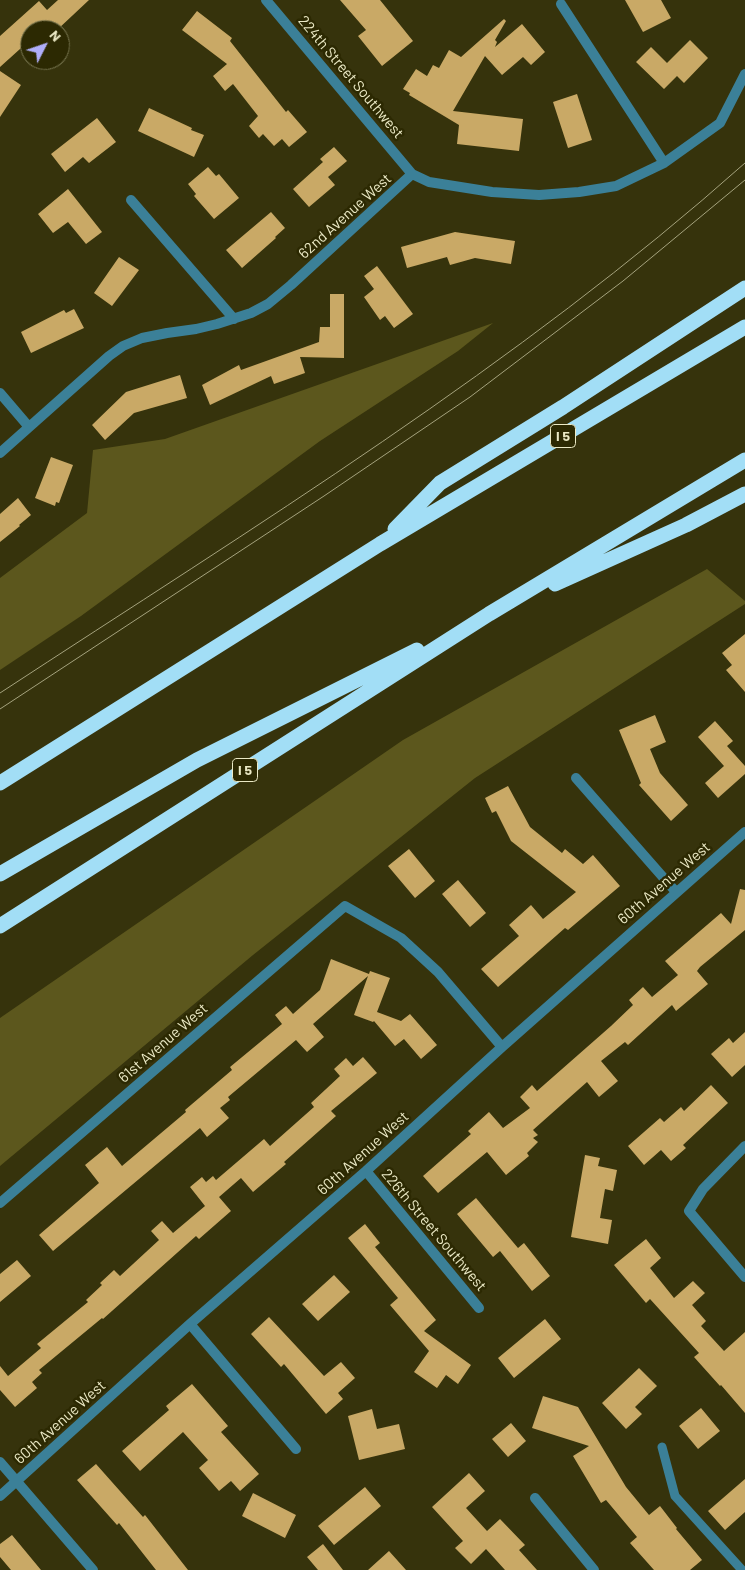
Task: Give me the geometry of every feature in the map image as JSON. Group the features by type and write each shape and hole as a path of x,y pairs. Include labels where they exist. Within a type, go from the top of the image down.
{"highway":[{"path":"380,544 440,483 563,407 745,288"},
{"name":"I 5","path":"0,783 380,544 745,327"},
{"name":"I 5","path":"0,926 489,614 745,460"},
{"path":"0,874 197,760 489,614 686,525 745,494"}],"street":[{"name":"224th Street Southwest","path":"266,0 412,174"},
{"path":"561,4 664,163"},
{"name":"62nd Avenue West","path":"0,453 108,356 130,343 142,338 196,329 234,319 251,313 281,294 412,174 429,182 492,192 539,196 616,186 664,163 720,123 745,74"},
{"path":"131,200 234,319"},
{"path":"0,393 29,427"},
{"path":"576,778 676,892"},
{"name":"60th Avenue West","path":"0,1496 190,1324 366,1171 502,1047 745,832"},
{"name":"61st Avenue West","path":"0,1203 345,906 401,938 438,972 502,1047"},
{"path":"745,1146 703,1189 689,1211 745,1278"},
{"name":"226th Street Southwest","path":"366,1171 479,1308"},
{"path":"190,1324 296,1449"},
{"path":"0,1462 93,1570"},
{"path":"535,1498 594,1570"}],"lane":[{"path":"662,1447 676,1496 742,1570"}],"shaded area":[{"path":"493,323 458,351 320,441 81,616 0,670 0,578 87,513 93,450 165,439"},
{"path":"707,569 745,601 745,604 475,778 253,955 0,1166 0,1018 403,740"}],"building":[{"path":"58,0 89,0 68,20 20,20 20,49 0,67 0,36 39,1 47,10"},
{"path":"340,0 380,0 413,41 382,66 358,36 366,30"},
{"path":"625,0 661,0 671,18 643,32"},
{"path":"197,11 232,38 230,41 286,112 288,110 307,132 289,147 282,139 274,146 263,134 259,138 249,126 258,116 233,84 225,91 213,76 227,64 182,30"},
{"path":"504,19 506,21 495,40 497,42 495,47 522,24 545,52 531,65 523,57 502,75 485,56 453,111 523,119 519,151 457,144 459,125 409,95 410,93 403,89 416,69 427,76 433,65 439,68 449,50 461,57"},
{"path":"690,40 708,58 684,83 677,76 664,89 636,62 651,47 667,63"},
{"path":"0,71 21,85 0,117"},
{"path":"577,94 592,140 568,148 553,102"},
{"path":"149,108 204,135 194,157 138,131"},
{"path":"97,118 116,142 89,163 83,157 65,172 51,154"},
{"path":"334,147 347,161 328,177 335,185 309,207 293,189 323,162 320,159"},
{"path":"208,167 216,176 219,174 239,198 214,219 194,196 196,194 188,184"},
{"path":"68,189 102,232 86,244 68,222 53,233 38,214"},
{"path":"271,212 285,228 242,268 226,250"},
{"path":"455,232 515,241 511,264 475,258 450,265 447,257 407,268 401,247"},
{"path":"119,257 139,270 112,306 94,293"},
{"path":"377,266 413,314 394,328 385,316 380,320 364,297 374,289 364,276"},
{"path":"330,294 344,294 344,358 300,357 305,373 274,384 271,376 210,405 202,385 239,365 241,370 319,342 320,327 330,327"},
{"path":"74,309 84,328 31,353 21,332 64,310 66,313"},
{"path":"180,375 187,398 134,413 105,440 92,425 126,392"},
{"path":"51,457 73,465 59,503 56,502 55,506 35,498"},
{"path":"18,498 31,515 0,542 0,514"},
{"path":"745,634 745,692 726,670 732,665 722,653"},
{"path":"655,715 666,742 650,749 660,773 688,805 671,821 639,785 641,783 619,730"},
{"path":"715,721 733,741 727,746 745,766 745,774 718,798 705,783 724,766 698,737"},
{"path":"508,786 530,827 562,853 565,849 583,864 593,855 620,886 568,930 565,928 498,987 481,969 519,936 509,925 531,905 543,919 576,892 511,841 496,811 492,813 485,798"},
{"path":"409,849 435,881 415,898 388,866"},
{"path":"458,880 486,913 470,927 442,894"},
{"path":"740,889 745,890 745,930 697,971 708,984 676,1011 672,1005 628,1045 625,1042 601,1061 618,1081 599,1097 587,1082 533,1130 538,1135 533,1138 538,1142 527,1153 529,1156 506,1175 487,1152 438,1193 423,1176 471,1134 468,1131 489,1112 503,1128 530,1108 520,1097 532,1085 537,1091 611,1026 633,1005 629,1000 643,987 652,997 678,975 665,961 721,913 731,924"},
{"path":"331,959 369,974 370,971 390,978 377,1012 401,1021 410,1014 437,1045 421,1059 404,1039 395,1046 374,1021 354,1015 368,976 313,1024 324,1037 307,1052 296,1040 228,1097 230,1100 220,1108 229,1118 207,1137 200,1128 53,1251 39,1235 99,1183 85,1165 107,1147 122,1166 232,1070 230,1067 282,1024 275,1015 286,1006 293,1014 320,990"},
{"path":"745,1032 745,1065 732,1077 711,1054 729,1038 733,1043"},
{"path":"363,1057 377,1073 331,1111 336,1116 284,1162 286,1164 253,1192 241,1178 219,1197 231,1211 199,1239 196,1236 103,1319 39,1370 42,1373 32,1382 37,1388 15,1407 0,1390 0,1366 8,1376 41,1348 37,1344 88,1302 86,1300 114,1270 120,1276 159,1240 151,1231 162,1221 173,1233 205,1206 190,1187 202,1177 206,1182 213,1176 216,1180 264,1139 270,1146 314,1107 311,1103 340,1076 334,1069 346,1058 353,1066"},
{"path":"711,1085 728,1103 683,1145 686,1148 671,1161 661,1150 644,1165 628,1146 660,1118 664,1122 681,1107 684,1111"},
{"path":"585,1155 600,1158 598,1166 617,1170 613,1191 605,1189 600,1218 612,1220 608,1244 571,1237"},
{"path":"476,1198 518,1248 524,1243 550,1276 532,1291 500,1251 493,1257 457,1214"},
{"path":"365,1224 380,1243 375,1247 436,1320 424,1331 471,1365 458,1384 446,1375 437,1388 414,1372 429,1351 390,1305 398,1298 348,1238"},
{"path":"646,1239 661,1258 650,1268 674,1298 693,1281 705,1293 692,1305 706,1321 701,1326 724,1351 745,1332 745,1413 694,1357 699,1353 650,1299 646,1303 614,1265"},
{"path":"17,1260 31,1276 0,1302 0,1274"},
{"path":"334,1275 350,1292 318,1321 302,1304"},
{"path":"269,1317 324,1376 341,1362 355,1378 338,1393 343,1399 326,1414 284,1364 281,1367 251,1334"},
{"path":"545,1319 561,1339 514,1378 498,1358"},
{"path":"639,1368 657,1386 635,1407 642,1414 626,1429 602,1403"},
{"path":"192,1384 228,1426 221,1432 259,1474 240,1491 231,1481 219,1491 199,1468 208,1460 183,1432 140,1471 122,1451 169,1410 166,1406"},
{"path":"543,1396 578,1407 626,1487 649,1515 660,1506 702,1560 690,1570 654,1570 630,1543 637,1537 606,1500 601,1503 573,1456 589,1446 532,1428"},
{"path":"701,1408 720,1431 698,1449 679,1426"},
{"path":"372,1409 377,1429 399,1424 405,1449 359,1460 348,1416"},
{"path":"511,1423 526,1441 508,1457 492,1439"},
{"path":"96,1464 143,1517 145,1515 188,1570 156,1570 119,1523 117,1525 77,1480"},
{"path":"469,1473 485,1491 466,1508 487,1531 500,1519 525,1545 519,1550 537,1570 505,1570 486,1549 471,1564 455,1548 463,1541 432,1507"},
{"path":"745,1479 745,1512 725,1530 708,1511"},
{"path":"365,1487 381,1506 334,1545 318,1526"},
{"path":"253,1493 296,1515 285,1538 242,1516"},
{"path":"12,1535 41,1570 11,1570 0,1557 0,1544"},
{"path":"323,1544 343,1570 318,1570 307,1557"},
{"path":"389,1551 406,1570 368,1570"}],"tram line":[{"path":"0,693 383,442 476,376 568,308 658,237 745,163"},
{"path":"0,709 324,496 470,397 623,281 745,180"}]}
